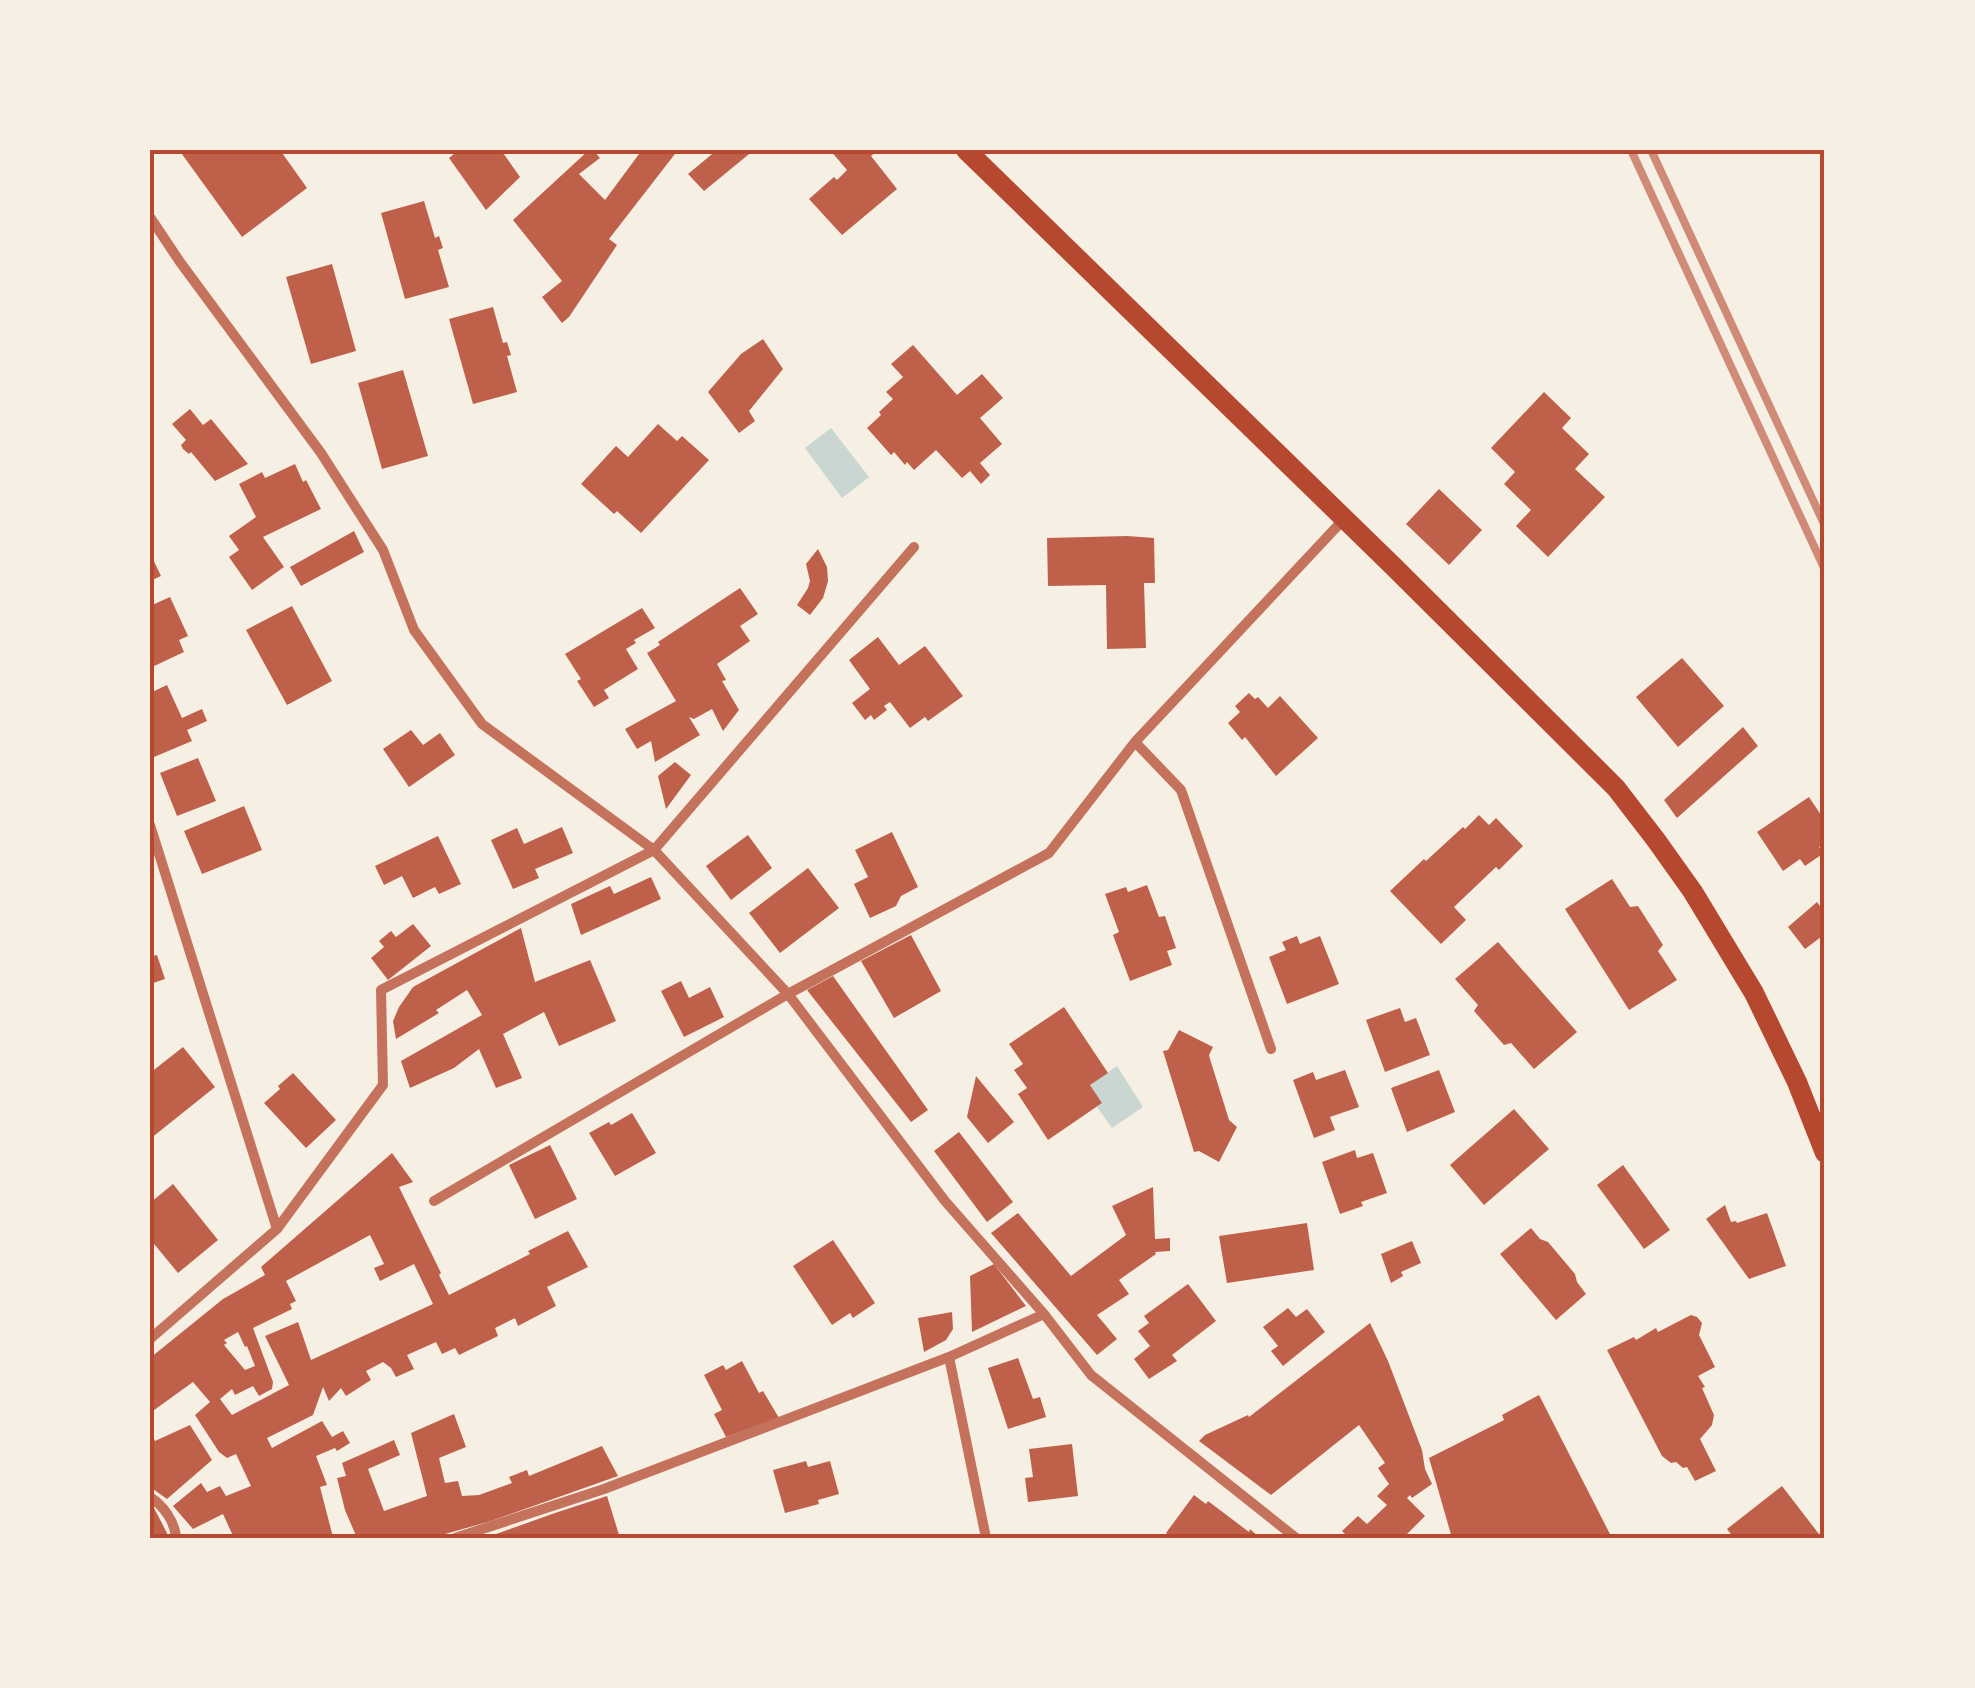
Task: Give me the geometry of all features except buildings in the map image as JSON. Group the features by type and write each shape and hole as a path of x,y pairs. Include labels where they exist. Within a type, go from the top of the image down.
{"main road":[{"path":"966,150 1616,788 1693,892 1754,992 1798,1082 1825,1153"}],"street":[{"path":"150,217 321,452 383,550 414,630 482,724 654,850 788,994 945,1201 1044,1314 1091,1375 1296,1538"},
{"path":"434,1201 788,994 1048,853 1134,742 1344,520"},
{"path":"150,1339 276,1229 383,1085 381,990 654,850 914,546"},
{"path":"1134,742 1181,790 1270,1049"},
{"path":"150,825 276,1229"},
{"path":"454,1538 604,1490 949,1357 1044,1314"},
{"path":"949,1357 986,1538"},
{"path":"150,1498 175,1526 176,1538"}],"shaded area":[{"path":"831,428 869,477 842,498 805,448"},
{"path":"1117,1066 1143,1107 1112,1128 1097,1107 1102,1103 1090,1085"}],"railway":[{"path":"1631,150 1825,570"},
{"path":"1651,150 1825,526"}]}
